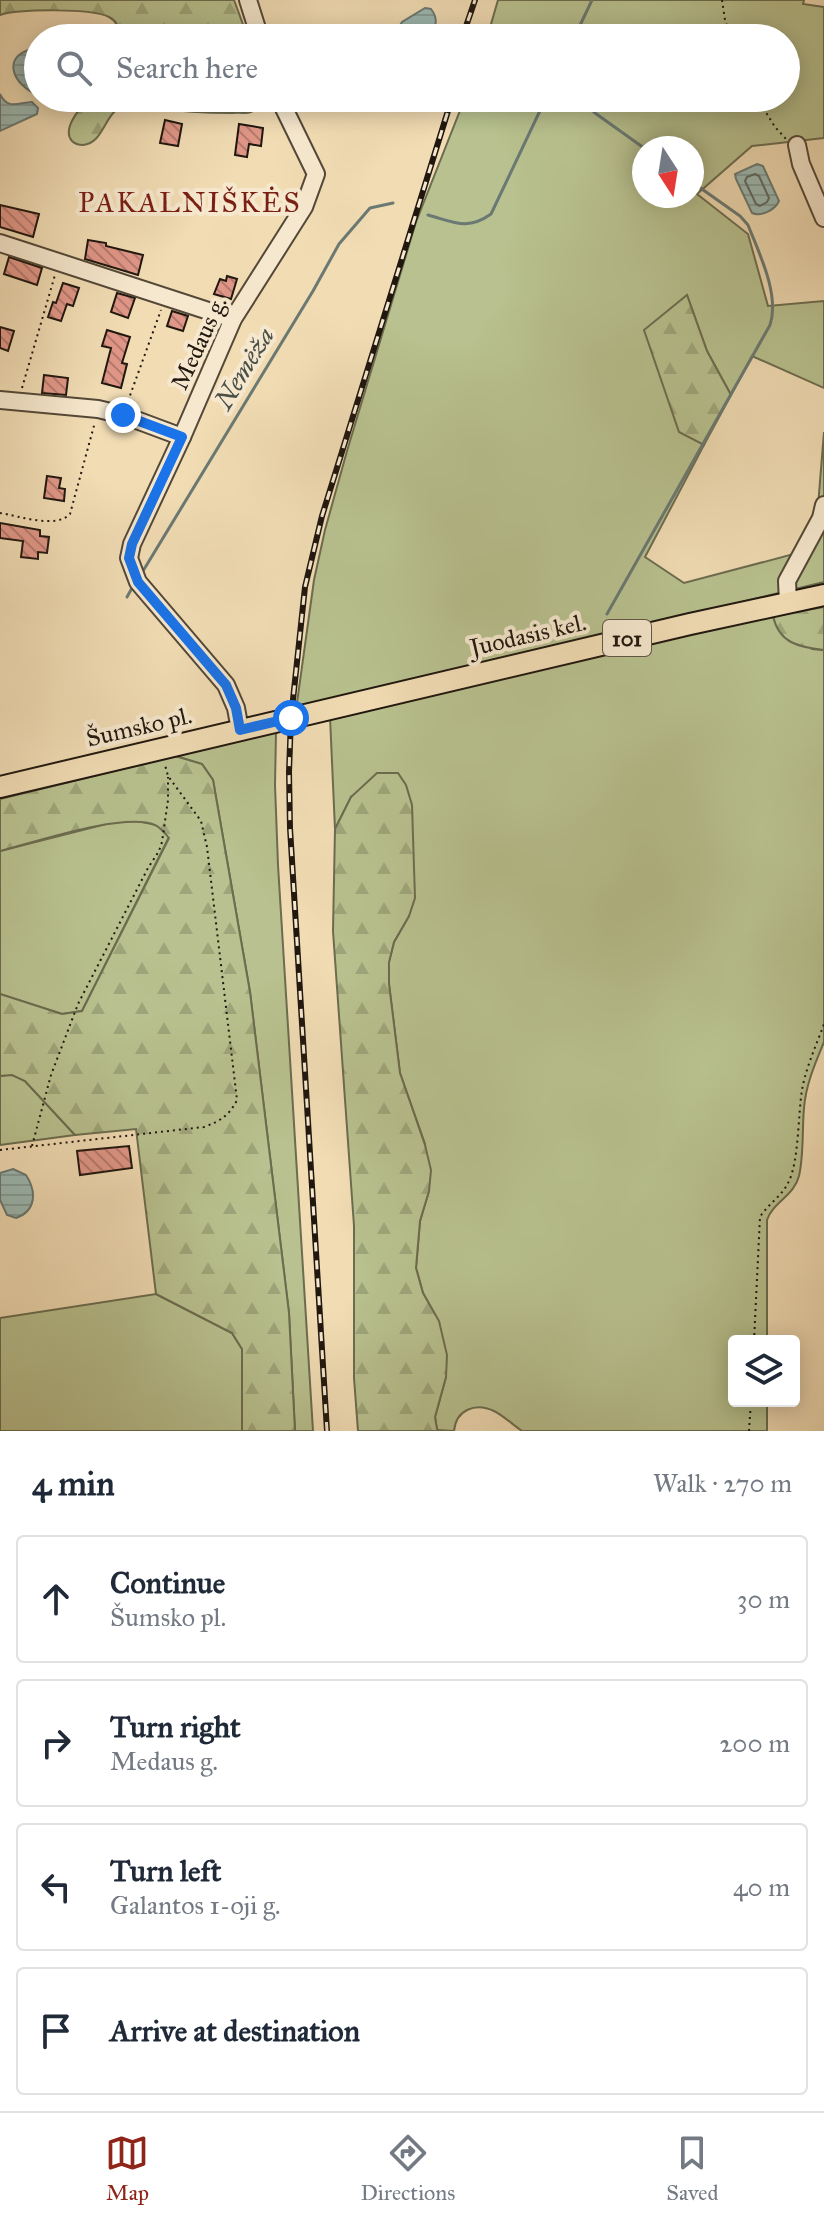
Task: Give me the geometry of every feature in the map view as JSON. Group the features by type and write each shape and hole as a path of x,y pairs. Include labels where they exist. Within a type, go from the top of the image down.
{"main road":[{"name":"Juodasis kel.","path":"291,718 824,595"},
{"name":"Šumsko pl.","path":"0,787 291,718"}],"street":[{"path":"248,0 256,24"},
{"name":"Medaus g.","path":"240,730 236,708 226,685 138,582 129,558 132,544 233,319 304,207 316,174 286,112"},
{"path":"797,145 801,164 824,218"},
{"path":"0,243 233,319"},
{"path":"0,400 98,409 182,437"},
{"path":"788,602 787,581 821,518 824,505"}],"path":[{"path":"722,0 726,24"},
{"path":"766,112 789,143 797,145"},
{"path":"17,402 59,262"},
{"path":"123,415 166,297"},
{"path":"0,513 53,522 67,518 98,409"},
{"path":"32,1146 51,1075 78,1004 159,851 168,800 168,776 161,749"},
{"path":"0,1150 204,1127 232,1112 237,1100 207,847 201,821 168,776"},
{"path":"754,1335 760,1217 784,1190 792,1174 806,1071 824,1024"},
{"path":"749,1431 751,1407"}],"green space":[{"path":"0,0 234,0 243,24 116,24 100,14 55,10 0,15"},
{"path":"498,0 804,0 803,4 824,7 824,138 752,146 704,188 704,136 632,136 632,208 704,208 704,199 748,234 768,306 824,301 824,388 752,356 731,395 707,351 687,295 679,431 704,445 645,557 684,583 794,554 810,529 818,506 824,432 824,582 296,710 314,580 347,451 416,222 459,112 800,112 800,24 491,24"},
{"path":"77,112 114,112 97,138 83,145 72,141 69,136"},
{"path":"199,112 252,112 247,113"},
{"path":"687,295 707,351 731,395 704,445 679,432 644,330"},
{"path":"824,607 824,650 806,647 785,638 773,616"},
{"path":"773,616 812,649 824,650 824,1042 805,1099 799,1176 793,1189 767,1220 767,1335 728,1335 728,1407 767,1407 767,1431 522,1431 498,1413 480,1407 463,1413 454,1431 437,1430 435,1417 446,1377 439,1322 423,1293 416,1268 420,1221 429,1191 425,1144 400,1073 389,984 389,962 394,942 409,916 351,797 335,829 330,717 609,650"},
{"path":"276,732 278,865 313,1431 295,1431 289,1313 250,992 213,780 202,764 176,756"},
{"path":"175,756 202,764 213,780 250,992 289,1313 295,1431 242,1431 242,1349 232,1333 156,1294 136,1129 75,1135 25,1081 12,1075 0,1076 0,994 62,1014 82,1011 169,838 155,825 123,822 0,851 0,799"},
{"path":"377,773 398,773 406,785 412,805 415,898 394,942 389,962 389,984 400,1073 431,1170 429,1191 420,1221 416,1268 423,1293 439,1321 447,1355 446,1377 435,1417 440,1431 358,1431 354,1378 354,1226 333,931 335,829 351,797"},
{"path":"137,821 157,825 169,837 82,1011 62,1014 0,994 0,851 114,822"},
{"path":"12,1074 25,1081 75,1135 0,1145 0,1076"},
{"path":"156,1294 232,1333 242,1349 242,1431 0,1431 0,1318"}],"water":[{"path":"425,8 431,9 436,20 435,24 402,22"},
{"path":"22,53 24,86 14,72 16,58"},
{"path":"0,94 10,104 24,103 24,112 37,112 37,114 0,131"},
{"path":"757,164 763,166 779,201 771,210 759,214 752,213 735,174"},
{"path":"13,1169 26,1175 33,1194 28,1211 16,1218 7,1215 0,1200 0,1173"}],"building":[{"path":"165,120 182,124 178,146 160,143"},
{"path":"239,124 263,128 261,146 249,144 247,157 235,155"},
{"path":"0,205 39,214 33,237 0,227"},
{"path":"88,240 143,255 138,275 85,259"},
{"path":"9,257 42,268 37,285 4,274"},
{"path":"227,276 237,279 231,299 214,294 220,279 226,281"},
{"path":"63,283 79,288 73,306 67,304 61,321 48,317"},
{"path":"117,293 135,298 128,318 111,312"},
{"path":"172,311 188,316 183,331 167,326"},
{"path":"0,327 14,331 8,351 0,348"},
{"path":"107,330 130,337 122,363 127,364 121,388 102,383 111,348 102,346"},
{"path":"44,375 68,378 66,395 42,393"},
{"path":"47,476 61,478 59,488 65,489 64,501 44,498"},
{"path":"0,523 40,530 40,536 49,537 47,553 38,552 38,559 21,557 23,541 0,538"},
{"path":"129,1146 132,1168 80,1175 77,1151"}],"waterway":[{"name":"Nemėža","path":"581,24 592,0"},
{"name":"Nemėža","path":"428,215 467,224 491,214 539,112"},
{"path":"594,112 632,139"},
{"path":"607,614 770,325 772,301 767,274 748,225 704,190"},
{"name":"Nemėža","path":"143,571 339,244 370,208 393,203"},
{"name":"Nemėža","path":"127,597 132,588"}],"railway":[{"path":"467,24 475,0"},
{"path":"327,1431 290,828 291,718 305,587 322,516 448,112"}],"district":[{"name":"PAKALNIŠKĖS","path":"190,202"}],"route":[{"path":"123,415 182,437 132,544 129,558 138,582 226,685 236,708 240,730 291,718"}]}
